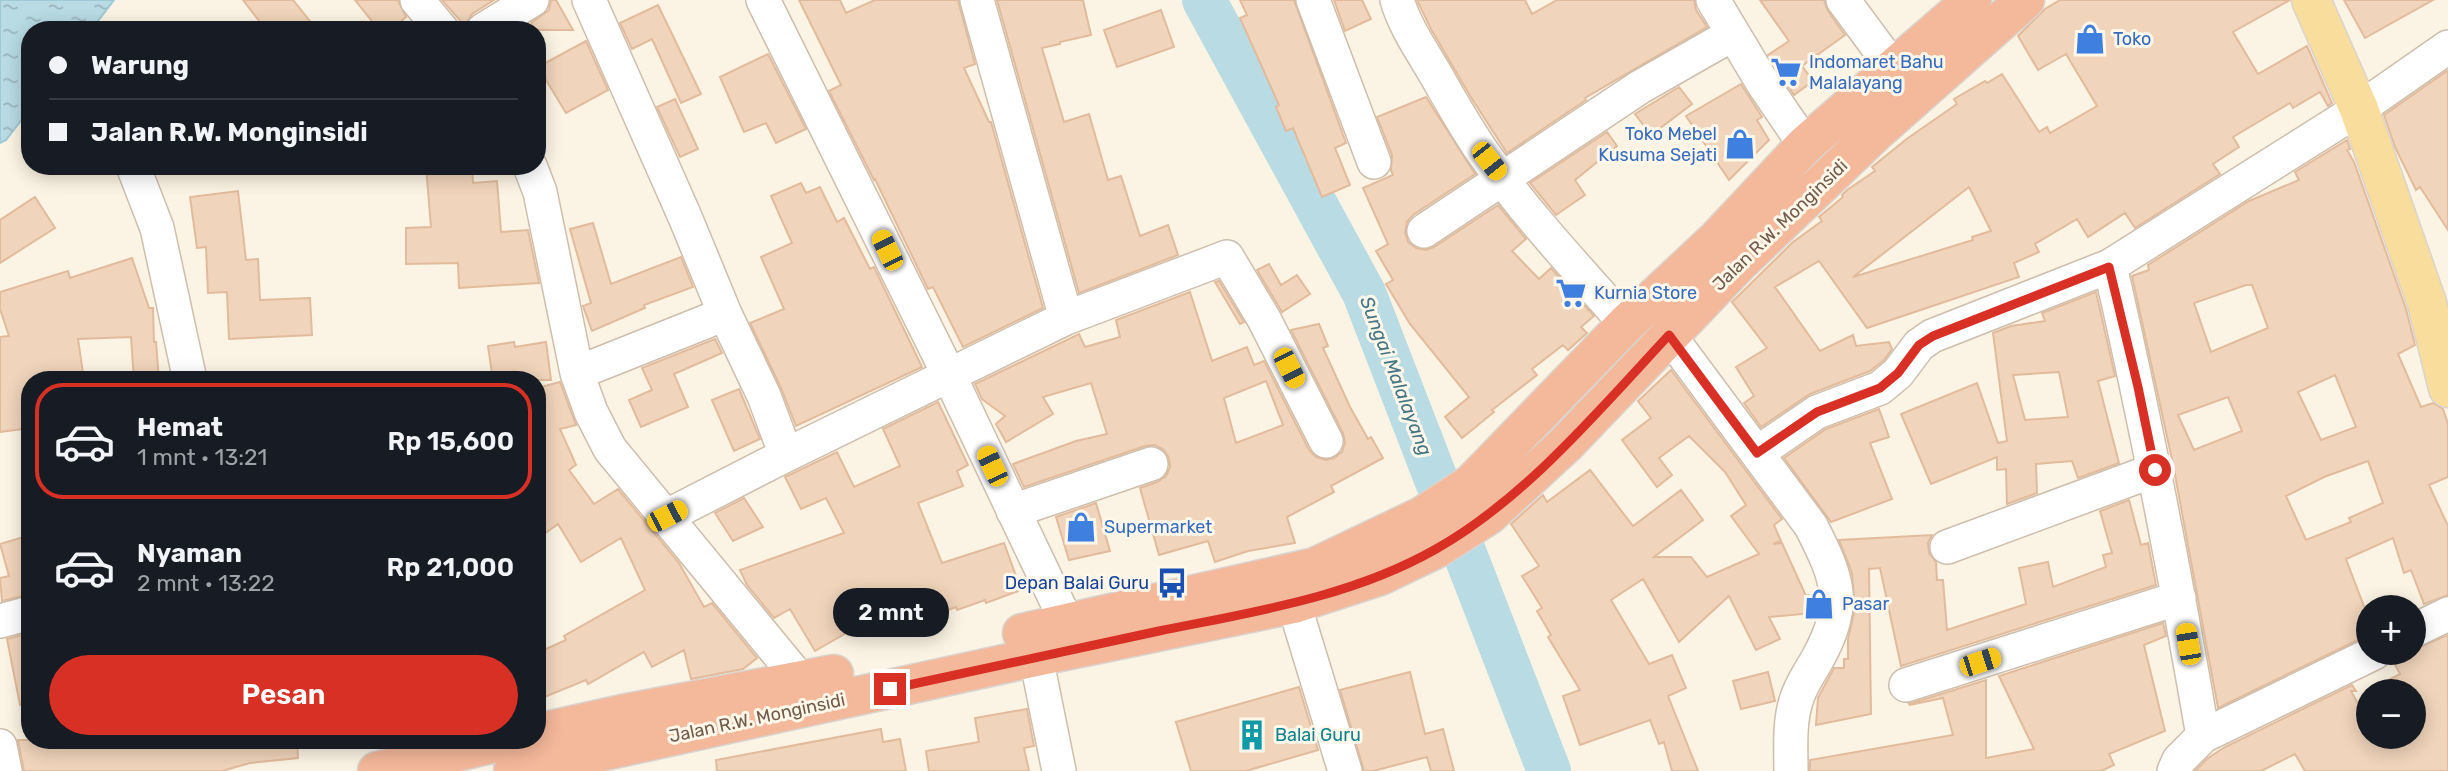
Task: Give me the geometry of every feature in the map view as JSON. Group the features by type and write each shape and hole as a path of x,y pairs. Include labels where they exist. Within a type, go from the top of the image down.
{"highway":[{"name":"Jalan R.W. Monginsidi","path":"513,771 1036,657 1294,604 1380,576 1429,533 1566,444 1738,264 1863,119 1894,69 1972,0"},
{"name":"Jalan R.W. Monginsidi","path":"1480,499 1626,324 1717,239 1805,145 1863,119 2025,0"},
{"name":"Jalan R.W. Monginsidi","path":"546,731 801,681 1067,623 1315,566 1429,533"},
{"path":"377,771 470,749"}],"main road":[{"path":"2311,0 2359,109 2444,349 2448,388"}],"street":[{"path":"417,0 434,21"},
{"path":"497,21 531,0"},
{"path":"589,0 725,314 764,396 786,455"},
{"path":"763,0 949,375 1067,623"},
{"path":"977,0 1066,318"},
{"path":"1313,0 1374,162"},
{"path":"1397,0 1401,15 1456,111 1503,179 1626,324"},
{"path":"1713,0 1805,145"},
{"path":"1843,0 1894,69"},
{"path":"1424,231 1640,87 1733,34"},
{"path":"1757,453 1817,412 1880,388 1898,373 1919,345 1933,336 2109,267 2359,109 2448,47"},
{"path":"136,175 157,228 188,371"},
{"path":"533,175 540,192 577,373 591,412 610,449 801,681"},
{"path":"667,516 1066,318 1227,257 1264,319 1326,441"},
{"path":"2109,267 2155,470 2203,736"},
{"path":"577,373 725,314"},
{"path":"1669,335 1811,526 1827,557 1837,609 1832,633 1796,698 1792,716 1791,771"},
{"path":"1013,511 1151,464"},
{"path":"1947,547 2155,470"},
{"path":"1906,685 2179,598"},
{"path":"1294,604 1345,771"},
{"path":"2426,625 2448,614"},
{"path":"0,621 21,615"},
{"path":"1036,657 1059,771"},
{"path":"2167,769 2203,736 2356,662"},
{"path":"0,746 5,771"}],"water":[{"path":"0,0 114,0 98,21 21,21 21,121 6,140 0,143"}],"building":[{"path":"243,0 293,0 310,21 259,21"},
{"path":"355,0 398,0 406,17 401,21 372,21"},
{"path":"442,0 494,0 472,14 468,21 461,21"},
{"path":"551,0 556,0 573,30 546,30 546,21 534,21 549,10"},
{"path":"799,0 840,0 846,13 875,0 958,0 975,64 964,68 991,122 1043,308 963,347 933,287 928,289 829,91 841,85"},
{"path":"997,0 1083,0 1091,35 1042,48 1064,122 1089,114 1108,180 1121,176 1140,236 1168,225 1178,255 1079,293"},
{"path":"1240,0 1294,0 1346,143 1335,148 1350,185 1322,197 1293,128 1286,131 1276,107 1279,105 1240,18 1247,15"},
{"path":"1334,0 1362,0 1371,19 1345,31"},
{"path":"1417,0 1525,0 1532,14 1557,0 1694,0 1696,10 1707,27 1585,98 1586,100 1507,153 1472,99"},
{"path":"1760,0 1824,0 1828,11 1845,35 1802,66 1813,81 1794,95 1768,55 1789,41"},
{"path":"2060,0 2290,0 2233,32 2258,74 2307,46 2332,103 2328,106 2320,92 2293,108 2290,103 2233,137 2239,147 2213,164 2220,174 2135,228 2125,213 2088,237 2077,219 2035,244 2039,252 2014,263 2019,277 1867,328 1819,261 1775,287 1820,351 1853,335 1856,346 1889,342 1892,349 1884,360 1870,371 1810,394 1761,427 1744,403 1754,396 1736,367 1767,348 1732,302 1793,242 1822,221 1819,217 1843,197 1847,190 1875,171 1872,167 1908,138 1957,104 1954,99 2002,74 2039,132 2047,127 2050,133 2097,106 2066,54 2038,70 2018,36 2045,9","holes":["1969,187 1991,231 1972,237 1973,240 1853,277"]},
{"path":"2344,0 2433,0 2365,38"},
{"path":"658,5 701,94 681,103 652,39 632,49 620,23"},
{"path":"1161,10 1174,47 1117,67 1104,30"},
{"path":"586,41 608,90 566,113 546,80 546,63"},
{"path":"768,54 806,129 776,143 766,123 744,132 720,77"},
{"path":"2447,71 2448,230 2420,187 2416,190 2395,147 2384,115"},
{"path":"1741,84 1762,117 1757,120 1769,140 1729,180 1686,116"},
{"path":"1679,87 1692,104 1651,135 1635,114"},
{"path":"1426,97 1475,174 1413,215 1407,222 1405,232 1408,242 1416,248 1426,250 1434,247 1498,205 1526,239 1512,251 1539,279 1551,268 1594,316 1581,327 1587,333 1568,350 1563,345 1532,369 1537,375 1492,410 1494,412 1462,438 1445,417 1469,397 1410,324 1386,284 1393,280 1376,251 1388,244 1363,188 1393,175 1392,155 1377,117"},
{"path":"675,99 698,149 680,157 657,107"},
{"path":"1607,132 1617,146 1575,180 1585,195 1556,215 1530,183"},
{"path":"2347,140 2350,149 2347,150 2354,162 2406,309 2415,345 2398,354 2421,407 2433,403 2443,409 2448,424 2448,477 2429,485 2448,526 2448,595 2426,603 2426,595 2421,595 2411,570 2404,573 2393,538 2346,559 2360,595 2356,595 2356,641 2218,708 2173,464 2132,276 2149,270 2148,265 2249,201 2299,180 2295,172","holes":["2252,285 2268,328 2211,352 2194,303","2335,375 2356,427 2321,440 2298,392","2228,397 2242,431 2194,450 2178,415","2368,461 2383,503 2349,518 2351,522 2306,540 2286,496 2324,477"]},
{"path":"427,175 473,175 473,183 497,181 501,232 528,230 539,283 459,288 458,263 406,264 406,228 431,227"},
{"path":"801,183 806,193 820,187 837,222 844,218 870,269 874,267 922,367 796,426 750,323 784,309 761,257 792,243 771,196"},
{"path":"238,191 246,260 258,259 260,300 310,298 312,335 229,339 227,292 208,293 206,247 197,248 190,197"},
{"path":"35,197 55,228 0,263 0,220"},
{"path":"593,223 611,284 681,257 693,287 644,305 645,308 592,331 583,306 591,303 570,229"},
{"path":"132,258 149,308 153,308 158,371 133,371 131,337 78,339 83,371 21,371 21,429 0,432 0,337 9,336 0,309 0,292 68,271 70,278"},
{"path":"1269,264 1281,285 1297,275 1310,294 1282,312 1257,270"},
{"path":"1219,281 1244,322 1240,324 1215,282"},
{"path":"1190,292 1212,361 1247,347 1254,365 1264,361 1309,450 1316,457 1326,460 1342,452 1345,443 1343,433 1291,330 1319,324 1328,346 1323,348 1350,407 1368,439 1371,437 1383,458 1331,486 1334,492 1287,517 1295,543 1248,551 1215,562 1208,541 1159,555 1140,488 1166,476 1170,467 1164,450 1155,445 1145,446 1024,487 1013,464 1076,441 1107,434 1091,383 1043,397 1053,414 1006,442 996,424 1005,416 982,399 975,384 1079,334 1085,347 1120,337 1116,320","holes":["1266,381 1283,425 1236,443 1224,398"]},
{"path":"2096,292 2115,376 2098,381 2119,463 2078,478 2072,461 2036,464 2037,493 2007,504 2006,469 1997,470 1997,457 1931,484 1901,414 1977,383 1998,443 2007,441 1993,333 2011,326 2045,321 2042,313","holes":["2059,372 2068,417 2025,420 2013,375"]},
{"path":"715,339 722,353 674,374 688,407 641,427 629,400 652,390 642,368"},
{"path":"514,342 515,347 546,342 551,380 546,380 546,371 492,371 488,346"},
{"path":"1671,370 1782,519 1774,525 1781,541 1773,544 1782,543 1806,596 1817,593 1815,616 1812,613 1769,617 1780,639 1756,650 1729,596 1679,642 1643,579 1611,600 1649,664 1672,655 1686,688 1668,696 1698,771 1672,771 1664,742 1659,744 1650,720 1580,745 1563,696 1580,690 1548,637 1551,635 1537,611 1542,608 1522,576 1539,566 1511,524 1543,495 1547,502 1590,470 1633,526 1681,490 1703,520 1654,557 1691,557 1707,577 1759,554 1731,516 1746,505 1725,472 1689,436 1659,458 1672,475 1657,487 1622,440 1651,418 1638,401"},
{"path":"560,382 576,425 560,429 576,465 569,470 594,504 618,489 679,563 704,607 712,603 757,658 743,669 691,679 684,650 652,667 644,652 588,684 586,680 546,696 546,649 566,640 564,636 645,590 621,538 581,562 558,524 546,533 546,386"},
{"path":"739,389 760,439 734,451 712,400"},
{"path":"938,402 968,465 957,471 963,486 918,503 942,563 1004,543 1021,590 986,603 985,600 957,610 956,607 925,619 924,617 864,631 862,624 815,651 790,609 774,618 747,585 740,570 844,533 826,498 801,509 785,477 837,452 854,487 900,466 883,429"},
{"path":"1879,409 1889,437 1870,443 1892,499 1831,522 1784,458 1826,429"},
{"path":"744,498 763,527 733,541 715,513"},
{"path":"2129,500 2141,545 2148,543 2156,585 1901,666 1880,568 1869,569 1871,714 1816,725 1818,698 1834,668 1844,668 1844,659 1848,659 1848,639 1855,609 1852,573 1839,540 1932,535 1928,543 1929,553 1936,562 1937,580 1943,580 1947,630 2026,604 2019,568 2048,562 2053,587 2106,567 2103,555 2112,553 2100,511"},
{"name":"Supermarket","path":"1096,503 1110,551 1069,560 1056,517"},
{"path":"21,538 21,596 2,601 0,578 9,576 0,544"},
{"path":"2163,623 2166,636 2144,645 2165,731 2109,754 2114,765 2101,771 1810,771 1810,760 1953,735 1943,698 1909,704 1986,680 1986,758 2034,749 1999,676"},
{"path":"21,635 21,705 20,705 7,639"},
{"path":"2448,635 2448,771 2305,771 2295,754 2261,771 2195,771 2225,747 2352,685 2356,691 2351,691 2356,700 2356,749 2426,749 2426,679 2391,679 2400,674 2395,665 2426,665 2426,644"},
{"path":"1410,672 1425,734 1443,729 1454,771 1431,771 1427,757 1364,771 1340,690"},
{"path":"1768,672 1775,701 1741,709 1733,681"},
{"name":"Balai Guru","path":"1299,687 1318,750 1246,771 1191,771 1176,722"},
{"path":"1027,709 1034,746 1024,748 1029,771 929,771 926,751 979,742 975,718"},
{"path":"881,729 883,742 900,739 906,771 717,771 716,760"},
{"path":"18,740 21,740 21,749 298,749 298,758 250,763 222,771 24,771"}],"waterway":[{"name":"Sungai Malalayang","path":"1204,0 1364,293 1549,771"}],"place":[{"name":"Toko","path":"2090,39"},
{"name":"Indomaret Bahu Malalayang","path":"1786,72"},
{"name":"Toko Mebel Kusuma Sejati","path":"1740,144"},
{"name":"Kurnia Store","path":"1571,293"},
{"name":"Supermarket","path":"1081,527"},
{"name":"Depan Balai Guru","path":"1172,583"},
{"name":"Pasar","path":"1819,604"},
{"name":"Balai Guru","path":"1252,735"}],"route":[{"path":"890,689 1294,604 1380,576 1436,549 1489,515 1566,444 1669,335 1757,453 1811,415 1880,388 1898,373 1919,345 1933,336 2109,267 2155,470"}]}
